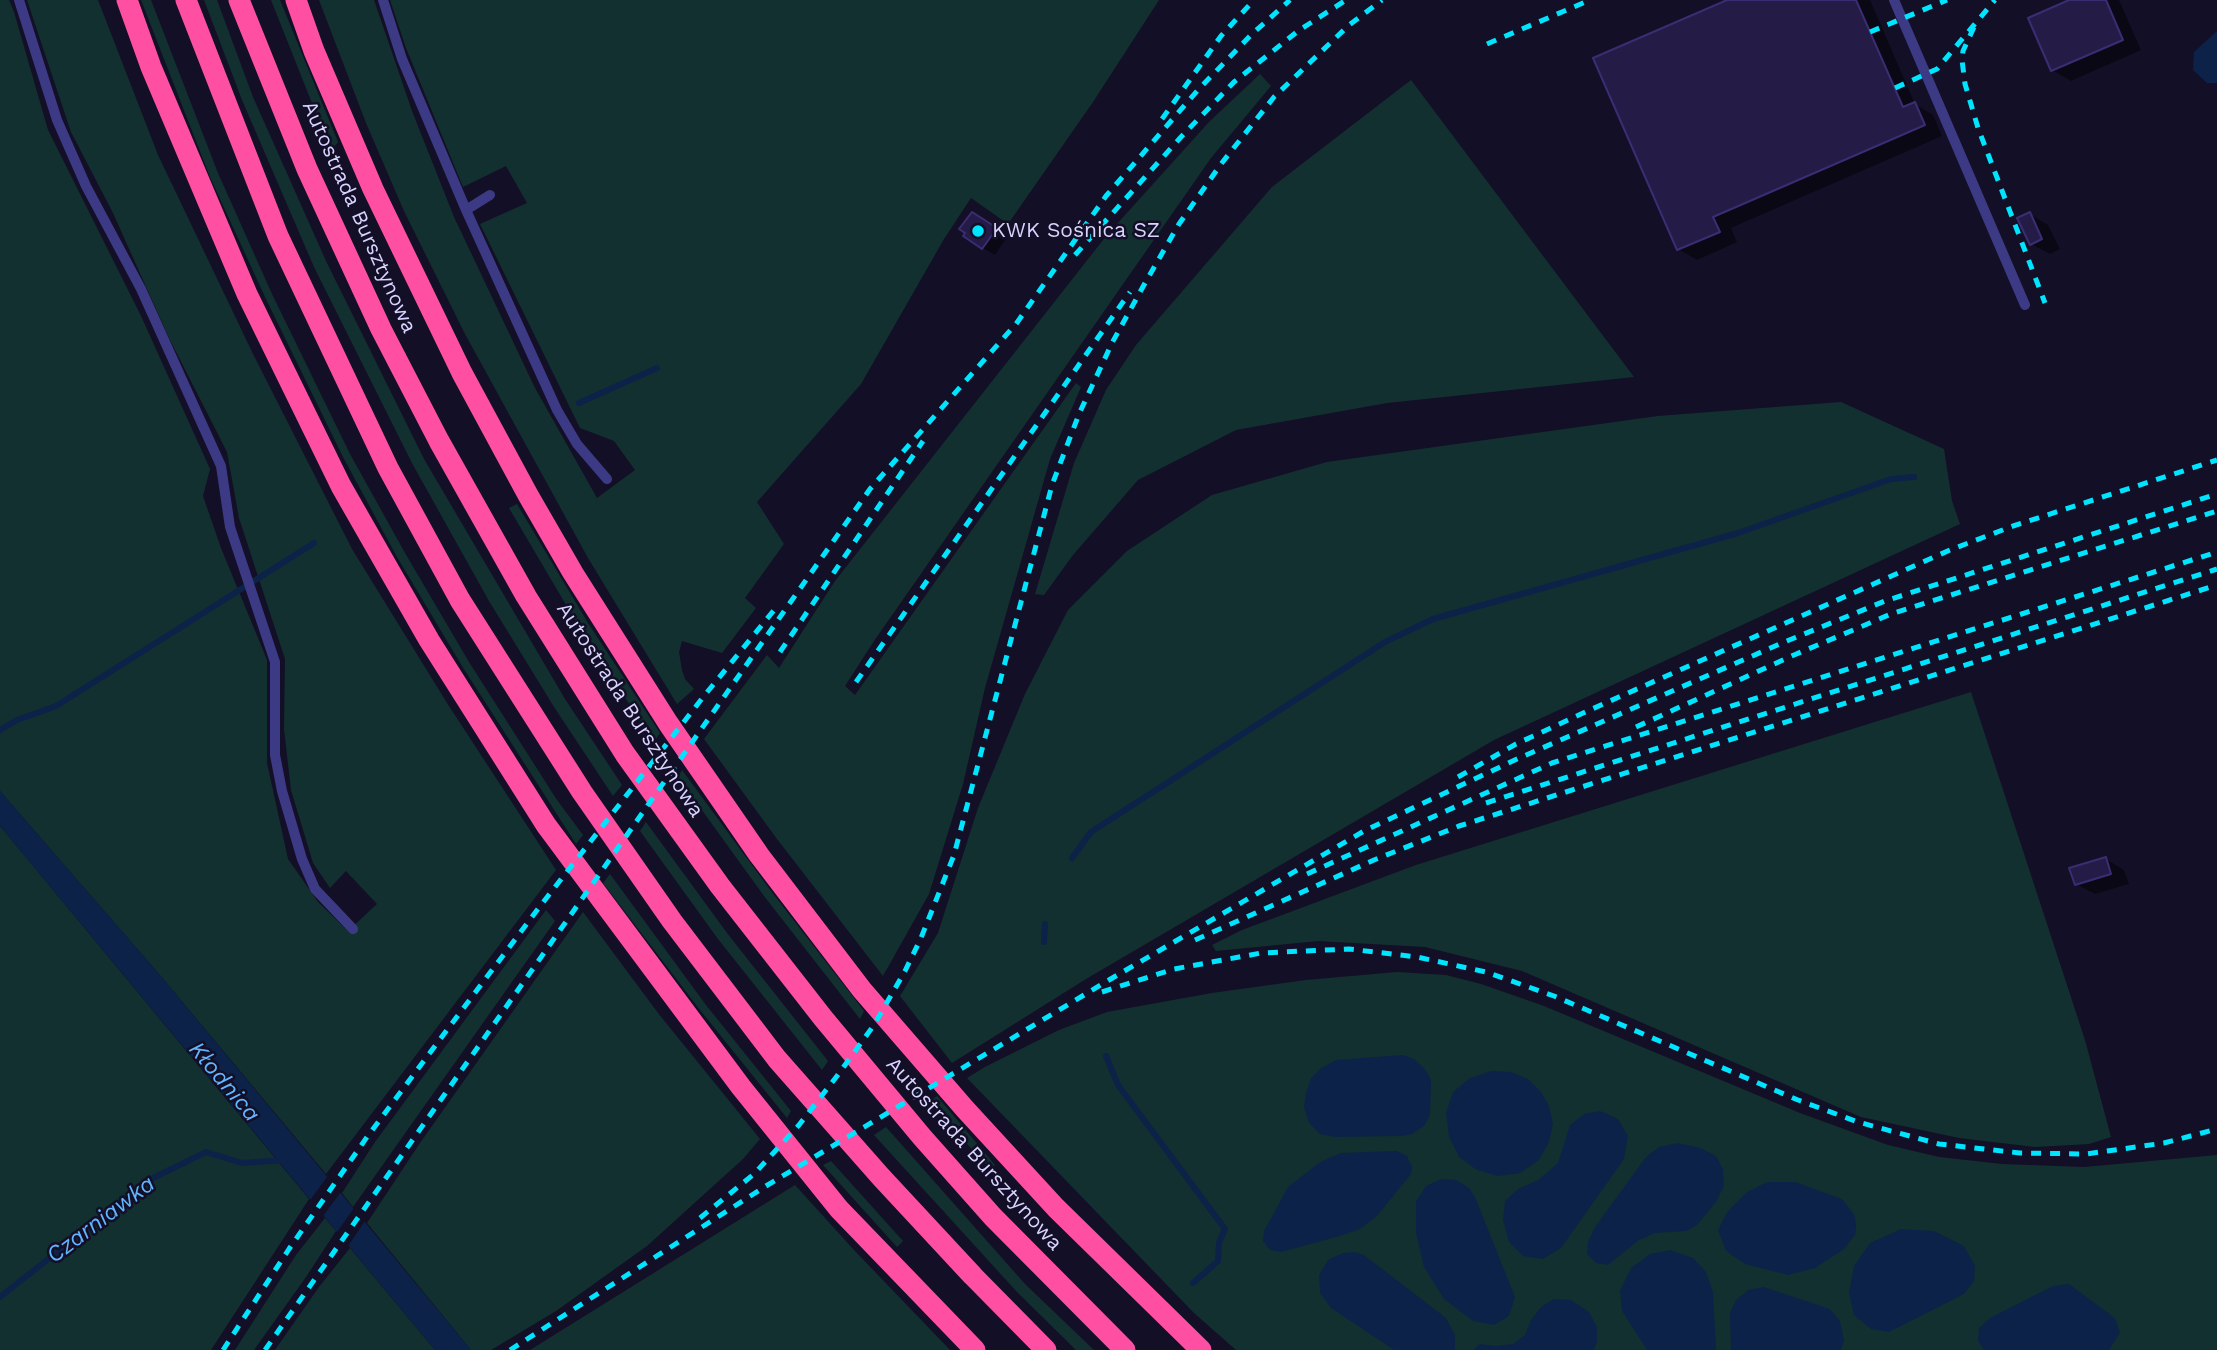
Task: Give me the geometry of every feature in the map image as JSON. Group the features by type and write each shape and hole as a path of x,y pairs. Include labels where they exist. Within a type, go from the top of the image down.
{"highway":[{"path":"127,0 151,67 247,294 341,486 443,663 546,825 740,1087 839,1209 975,1350"},
{"path":"186,0 278,236 388,468 460,600 575,781 672,921 777,1059 881,1177 1046,1350"},
{"name":"Autostrada Bursztynowa","path":"239,0 307,169 388,342 439,441 526,596 625,754 728,896 922,1137 993,1217 1125,1350"},
{"path":"296,0 314,51 373,189 461,373 573,573 668,723 759,855 862,990 965,1109 1056,1208 1201,1350"}],"lane":[{"path":"19,0 57,120 86,186 141,289 222,466 230,527 275,662 275,755 282,791 302,859 315,888 353,929"},
{"path":"383,0 402,59 466,210 557,411 577,444 607,479"},
{"path":"1894,0 2025,305"},
{"path":"466,210 490,195"}],"green space":[{"path":"0,0 9,0 14,12 48,130 141,316 210,469 203,496 221,548 267,660 267,763 288,859 318,902 348,931 377,904 346,871 330,888 313,863 291,790 284,729 285,659 239,518 227,452 169,338 113,213 71,132 27,0 98,0 158,155 253,354 352,549 447,703 556,870 326,1174 159,974 0,791"},
{"path":"141,0 151,0 218,173 272,294 350,454 469,662 557,800 583,835 576,844 462,666 397,557 343,457 210,177"},
{"path":"204,0 217,0 253,97 326,261 424,459 565,699 622,785 613,796 489,601 413,465 314,267 242,100"},
{"path":"271,0 280,0 338,142 331,151"},
{"path":"319,0 374,0 412,111 454,217 535,388 597,498 635,470 614,441 580,428 480,224 527,203 506,166 463,187 406,48 390,0 1159,0 1093,102 1008,224 971,198 944,239 861,384 757,502 784,544 745,598 756,608 722,653 682,641 679,652 682,670 685,679 694,689 677,704 588,558 465,334 404,211 366,123"},
{"path":"1260,74 1271,86 1211,158 845,686 855,695 1076,383 1081,387 1050,459 985,688 963,784 929,894 883,976 704,739 767,655 779,668 835,581 1107,235 1209,122"},
{"path":"1411,80 1634,377 1387,403 1236,430 1138,480 1073,555 1044,595 1035,594 1074,463 1106,390 1136,345 1272,187"},
{"path":"1841,402 1944,449 1952,501 1960,524 1494,740 1086,979 952,1063 900,996 938,933 978,808 1025,694 1068,610 1127,551 1212,495 1327,462 1658,416"},
{"path":"517,504 588,623 660,733 654,742 579,627 509,508"},
{"path":"1971,692 2085,1040 2111,1137 2089,1144 2035,1147 1959,1138 1861,1117 1522,971 1425,947 1318,941 1216,951 1212,945 1242,930 1416,865"},
{"path":"682,770 864,1011 860,1019 764,896 678,777"},
{"path":"646,822 727,933 828,1061 822,1070 718,939 640,831"},
{"path":"0,826 309,1199 211,1350 0,1350"},
{"path":"610,874 706,1005 791,1111 787,1118 603,883"},
{"path":"546,910 555,921 353,1207 342,1193 375,1142"},
{"path":"583,912 658,1013 760,1139 743,1159 647,1246 556,1311 491,1350 471,1350 367,1223 420,1143"},
{"path":"1397,972 1446,975 1481,984 1544,1006 1800,1113 1888,1145 1939,1157 2002,1164 2084,1167 2217,1155 2217,1350 1236,1350 1194,1313 967,1078 1059,1030 1107,1012 1306,980"},
{"path":"937,1096 995,1165 990,1170 930,1101"},
{"path":"886,1127 1025,1284 1094,1350 1076,1350 1017,1292 874,1135"},
{"path":"831,1161 903,1241 897,1247 823,1165"},
{"path":"795,1185 950,1350 530,1350"},
{"path":"325,1218 336,1231 306,1277 254,1350 235,1350 296,1255"},
{"path":"350,1248 435,1350 275,1350"}],"water":[{"path":"2217,31 2217,83 2207,83 2193,70 2194,52"},
{"name":"Kłodnica","path":"0,791 159,974 471,1350 435,1350 0,826"},
{"path":"1403,1055 1414,1059 1425,1069 1431,1080 1430,1115 1424,1126 1412,1134 1402,1136 1335,1137 1320,1134 1309,1123 1304,1107 1306,1093 1311,1078 1321,1068 1336,1060"},
{"path":"1491,1071 1511,1072 1528,1079 1541,1092 1549,1106 1553,1124 1549,1142 1539,1160 1520,1173 1498,1176 1477,1170 1459,1157 1449,1137 1446,1113 1453,1092 1470,1078"},
{"path":"1600,1111 1618,1119 1628,1136 1624,1159 1561,1248 1543,1259 1523,1256 1509,1242 1503,1220 1505,1201 1518,1189 1538,1180 1558,1163 1570,1125 1584,1114"},
{"path":"1677,1143 1701,1148 1716,1156 1723,1169 1724,1186 1716,1202 1697,1225 1686,1231 1655,1233 1639,1240 1608,1265 1596,1263 1587,1254 1588,1242 1595,1227 1646,1157 1659,1147"},
{"path":"1397,1151 1407,1156 1412,1167 1411,1174 1377,1216 1360,1229 1281,1252 1270,1250 1263,1241 1264,1231 1288,1187 1320,1162 1341,1153"},
{"path":"1441,1179 1456,1180 1469,1188 1475,1197 1515,1297 1509,1316 1494,1325 1473,1321 1444,1299 1424,1267 1416,1233 1416,1201 1426,1186"},
{"path":"1767,1182 1795,1182 1842,1199 1854,1214 1855,1235 1844,1249 1815,1268 1788,1275 1745,1264 1726,1251 1718,1230 1728,1211 1747,1192"},
{"path":"1901,1229 1934,1231 1964,1246 1975,1266 1974,1281 1964,1294 1889,1332 1871,1329 1854,1315 1849,1293 1854,1266 1870,1243"},
{"path":"1670,1250 1693,1258 1706,1272 1713,1292 1716,1350 1647,1350 1622,1311 1620,1291 1631,1268 1650,1254"},
{"path":"1355,1252 1364,1255 1446,1318 1455,1335 1455,1350 1394,1350 1331,1308 1320,1293 1319,1275 1328,1260 1343,1253"},
{"path":"2069,1284 2115,1318 2120,1333 2109,1350 1984,1350 1978,1341 1979,1328 1990,1318 2053,1286"},
{"path":"1764,1287 1830,1309 1840,1321 1844,1340 1841,1350 1731,1350 1730,1313 1736,1300 1748,1290"},
{"path":"1554,1299 1571,1300 1589,1312 1597,1327 1594,1350 1473,1350 1480,1344 1513,1344 1525,1335 1531,1320 1541,1307"}],"pier":[{"path":"330,1173 343,1189 321,1219 308,1203"},
{"path":"356,1205 367,1218 346,1249 335,1235"}],"building":[{"path":"1727,0 1856,0 1903,107 1915,102 1925,125 1713,217 1720,232 1677,250 1593,58"},
{"path":"2069,0 2106,0 2123,40 2051,71 2028,18"},
{"name":"KWK Sośnica SZ","path":"972,212 997,228 982,249 963,236 965,233 959,229"},
{"path":"2030,212 2042,239 2030,245 2017,218"},
{"path":"2106,857 2111,874 2075,885 2069,868"}],"waterway":[{"path":"579,403 657,368"},
{"path":"1072,858 1091,832 1385,642 1433,619 1738,533 1891,479 1914,477"},
{"path":"0,730 17,720 56,706 314,543"},
{"path":"1044,942 1045,924"},
{"path":"1106,1056 1118,1085 1225,1229 1219,1243 1218,1261 1193,1283"},
{"name":"Czarniawka","path":"0,1297 149,1180 206,1152 242,1163 285,1160"}],"railway":[{"path":"1162,119 1221,36 1254,0"},
{"path":"265,1350 870,489 1016,324 1106,196 1197,91 1251,35 1290,0"},
{"path":"1075,255 1234,82 1298,31 1346,0"},
{"path":"700,1218 754,1174 799,1125 874,1025 921,938 954,855 1052,485 1079,414 1112,343 1145,283 1179,224 1221,164 1274,97 1348,26 1382,0"},
{"path":"1487,44 1590,0"},
{"path":"1870,32 1947,0"},
{"path":"1895,88 1937,69 1995,0"},
{"path":"1974,27 1963,51 1965,84 1978,128 2045,303"},
{"path":"856,682 1130,292"},
{"path":"780,652 923,441"},
{"path":"1458,777 1516,744 1950,550 2013,526 2217,460"},
{"path":"510,1350 766,1186 1364,831 1517,759 1885,601 2217,494"},
{"path":"1636,727 1891,614 2217,511"},
{"path":"1307,874 1552,763 2217,552"},
{"path":"1486,803 2217,569"},
{"path":"1195,940 1374,860 1459,826 2217,585"},
{"path":"223,1350 367,1137 541,905 775,609"},
{"path":"1102,992 1174,969 1261,953 1349,949 1417,957 1486,972 1554,996 1798,1100 1858,1122 1939,1144 2020,1153 2086,1154 2164,1143 2217,1129"}],"place":[{"name":"KWK Sośnica SZ","path":"978,231"}]}
